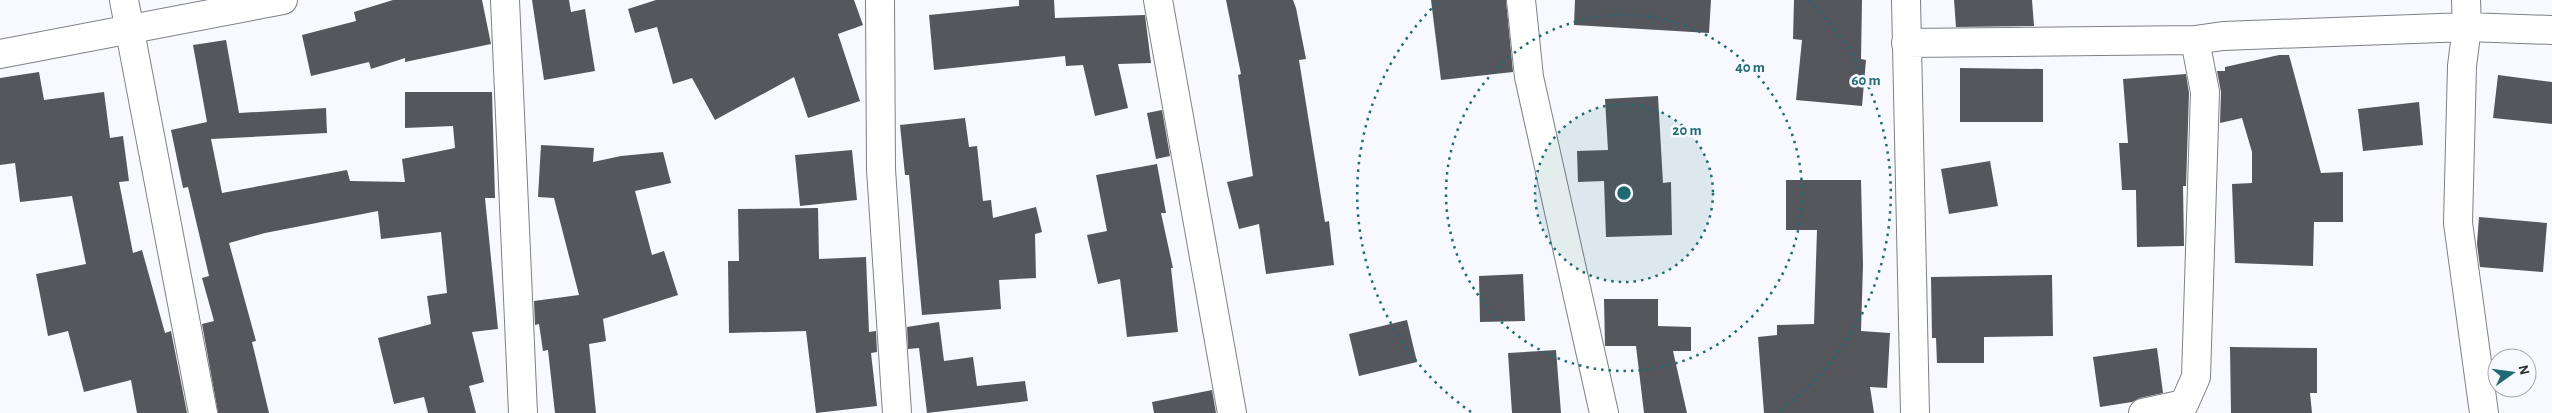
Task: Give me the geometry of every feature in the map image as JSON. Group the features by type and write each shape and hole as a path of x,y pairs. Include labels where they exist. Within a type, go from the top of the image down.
{"street":[{"path":"124,0 202,413"},
{"path":"0,54 283,0"},
{"path":"505,0 523,413"},
{"path":"880,0 881,169 897,413"},
{"path":"1158,0 1232,413"},
{"path":"1521,0 1529,77 1604,413"},
{"path":"1906,0 1915,413"},
{"path":"1906,43 2195,40 2466,13 2552,30"},
{"path":"2466,13 2462,66 2458,223 2484,413"},
{"path":"2144,413 2184,404 2196,377 2205,92 2195,40"}],"building":[{"path":"393,0 482,0 491,44 405,62 405,58 371,69 369,62 311,76 302,35 356,21 354,12"},
{"path":"532,0 569,0 571,12 585,9 595,71 544,80"},
{"path":"656,0 854,0 863,25 838,34 860,101 808,118 794,77 715,120 692,78 673,84 657,27 635,33 628,9"},
{"path":"1019,0 1054,0 1055,18 1145,15 1151,63 1118,64 1128,108 1095,116 1083,65 1066,66 1065,56 934,70 929,15 1019,6"},
{"path":"1226,0 1293,0 1306,59 1299,60 1325,222 1329,221 1334,265 1266,274 1259,224 1239,229 1227,182 1253,176 1238,75 1241,74"},
{"path":"1431,0 1506,0 1513,72 1441,80"},
{"path":"1575,0 1711,0 1709,33 1574,25"},
{"path":"1794,0 1862,0 1861,59 1866,60 1862,106 1796,100 1802,40 1793,39"},
{"path":"1954,0 2032,0 2034,26 1956,27"},
{"path":"226,40 239,113 326,108 327,133 211,139 222,193 347,170 350,181 405,182 402,159 455,148 453,126 405,128 405,92 492,92 495,198 485,198 498,329 472,332 484,382 469,386 476,413 428,413 424,397 394,404 378,338 431,324 427,296 447,293 441,232 381,239 378,211 265,233 229,243 256,341 252,342 269,413 218,413 202,324 214,321 202,278 209,276 188,187 183,188 171,130 207,122 193,45"},
{"path":"2279,55 2289,55 2321,173 2343,172 2343,222 2314,222 2313,266 2235,263 2232,184 2252,183 2252,152 2242,118 2220,123 2221,92 2217,71 2225,71 2225,67"},
{"path":"1960,68 2043,69 2043,122 1960,122"},
{"path":"39,72 44,100 104,92 110,138 123,136 129,181 119,182 133,253 142,250 165,333 171,331 187,413 137,413 131,380 84,392 68,331 48,336 36,274 86,264 72,196 20,202 15,163 0,165 0,78"},
{"path":"2186,74 2189,93 2186,186 2183,186 2184,246 2137,247 2136,190 2122,190 2119,143 2128,143 2123,79"},
{"path":"2498,75 2552,82 2552,124 2493,118"},
{"path":"1658,96 1663,183 1671,182 1672,235 1606,237 1604,181 1578,182 1577,151 1608,150 1605,99"},
{"path":"2419,102 2423,145 2363,151 2358,109"},
{"path":"1162,110 1170,156 1156,159 1147,113"},
{"path":"965,118 969,147 977,146 983,201 991,200 993,218 1036,207 1042,232 1035,234 1036,278 999,280 1001,309 922,315 909,175 905,175 900,125"},
{"path":"541,145 594,148 593,162 621,156 663,152 671,183 635,191 652,255 664,251 678,295 603,319 606,341 589,344 596,413 555,413 548,350 543,351 539,324 535,325 534,301 579,295 554,198 538,197"},
{"path":"852,150 857,200 800,206 795,155"},
{"path":"1990,161 1998,206 1949,214 1941,169"},
{"path":"1157,164 1166,213 1161,213 1173,268 1171,268 1178,332 1127,337 1120,279 1098,284 1087,235 1107,231 1096,175"},
{"path":"1786,180 1861,180 1863,265 1861,331 1890,333 1887,388 1870,387 1874,413 1764,413 1758,337 1777,335 1777,325 1814,324 1817,230 1786,230"},
{"path":"818,208 819,259 866,257 869,332 876,331 877,352 871,353 877,406 816,413 806,331 729,333 728,261 739,261 738,209"},
{"path":"2479,217 2547,223 2543,272 2480,267 2477,244"},
{"path":"1523,274 1525,321 1480,322 1479,276"},
{"path":"2052,275 2053,336 1984,337 1984,363 1937,363 1936,338 1932,338 1931,277"},
{"path":"1604,299 1658,299 1658,326 1691,327 1691,351 1673,351 1687,413 1644,413 1636,346 1605,346"},
{"path":"1407,320 1417,362 1359,376 1349,334"},
{"path":"939,322 944,361 973,357 977,386 1025,381 1028,401 927,413 919,348 908,349 907,327"},
{"path":"2230,347 2317,348 2317,393 2310,393 2312,413 2231,413"},
{"path":"2157,348 2163,393 2140,398 2132,402 2100,407 2093,357"},
{"path":"1556,350 1561,413 1512,413 1508,353"},
{"path":"1212,390 1216,413 1154,413 1152,402"}]}
